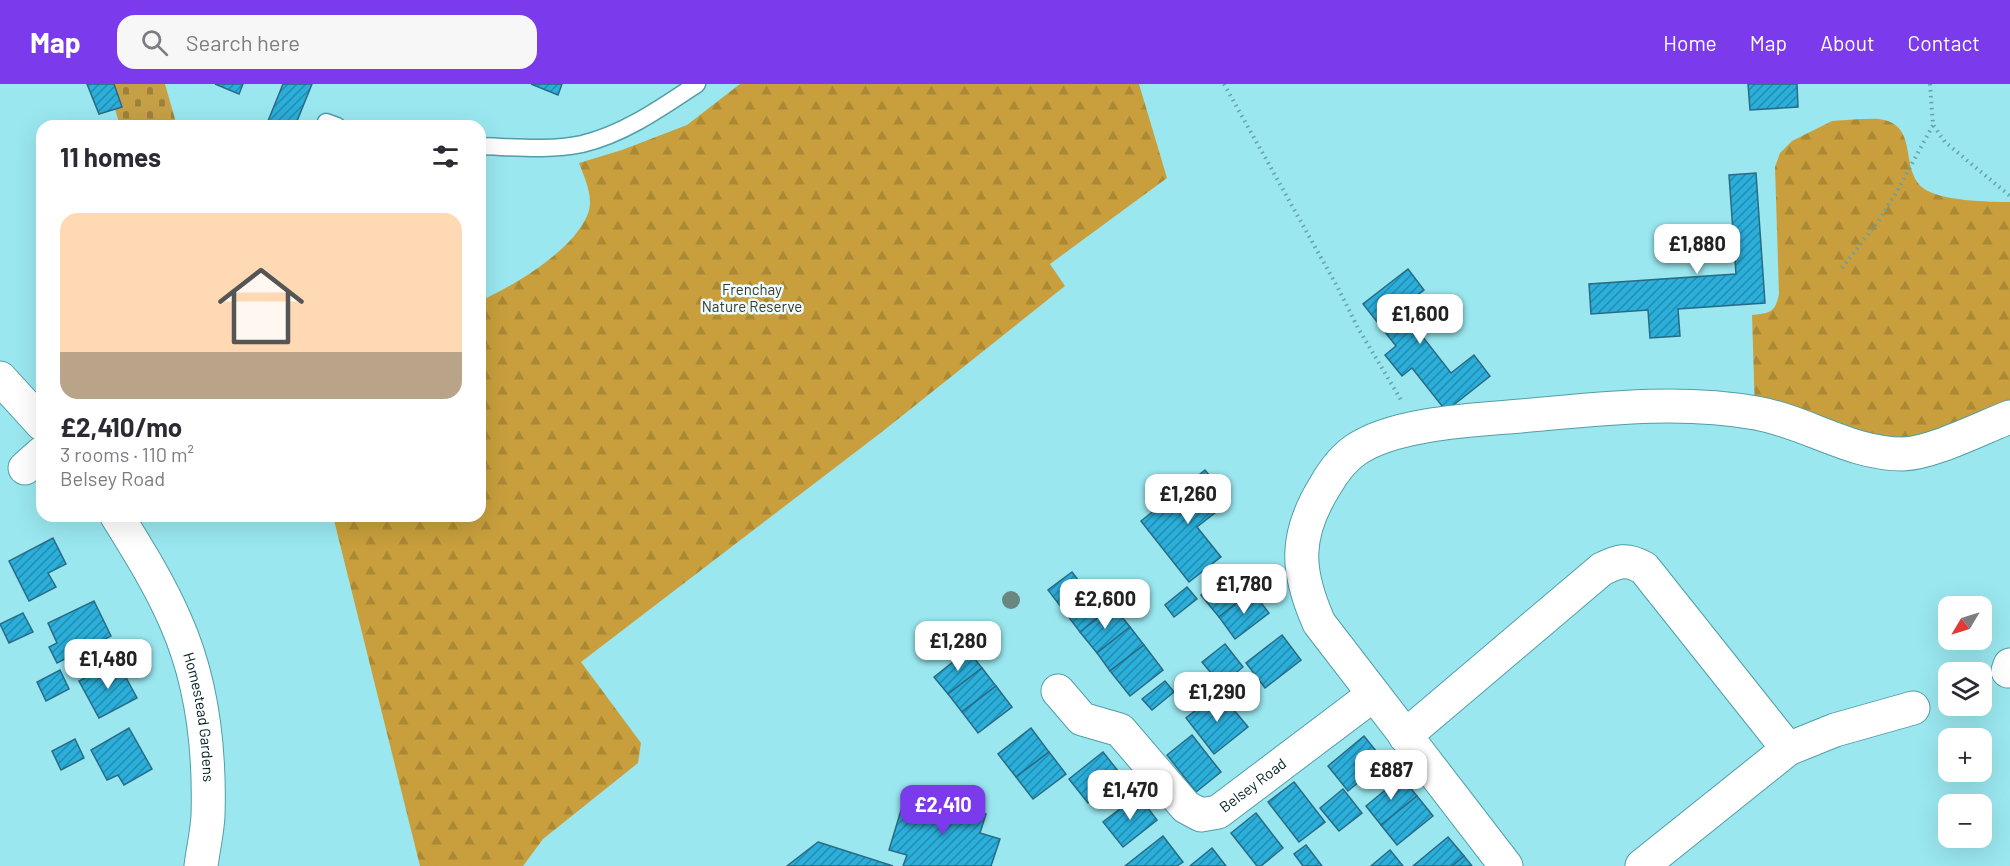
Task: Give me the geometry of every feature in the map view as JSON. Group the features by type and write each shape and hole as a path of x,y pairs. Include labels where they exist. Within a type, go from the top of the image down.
{"street":[{"path":"0,378 36,417"},
{"path":"1506,866 1319,623 1307,595 1302,570 1302,546 1306,523 1316,500 1344,459 1358,448 1376,439 1410,430 1484,419 1629,406 1708,407 1755,413 1779,418 1857,448 1904,454 1925,450 2010,417"},
{"name":"Homestead Gardens","path":"121,522 152,573 175,620 195,674 206,745 208,817 201,866"},
{"path":"1405,736 1602,569 1617,562 1632,561 1644,568 1788,748"},
{"name":"Belsey Road","path":"1058,691 1082,719 1120,730 1186,807 1201,814 1218,812 1369,690"},
{"path":"1642,866 1788,748 1835,730 1913,708"}],"lane":[{"path":"486,146 536,148 581,144 613,134 661,108 697,84"}],"path":[{"path":"1224,84 1358,328 1400,399 1410,430"},
{"path":"1930,84 1933,125 1945,142 2010,196"},
{"path":"1842,268 1877,223 1933,125"}],"green space":[{"path":"114,84 165,84 175,120 118,120 115,109 122,107"},
{"name":"Frenchay Nature Reserve","path":"740,84 1139,84 1167,178 1050,264 1065,286 883,431 581,662 641,743 638,763 543,839 523,866 420,866 334,522 486,522 486,298 541,266 579,229 587,216 590,196 579,163 622,150 687,125"},
{"path":"1884,120 1894,124 1901,131 1912,170 1916,180 1923,188 1941,196 1965,200 2010,202 2010,417 1925,450 1755,413 1752,315 1771,311 1776,305 1779,294 1775,167 1780,153 1792,141 1832,121"}],"building":[{"path":"87,84 114,84 122,107 99,114"},
{"path":"215,84 243,84 239,94"},
{"path":"283,84 312,84 297,120 268,120"},
{"path":"531,84 562,84 558,95"},
{"path":"1748,84 1797,84 1798,107 1750,110"},
{"path":"1756,173 1765,303 1678,309 1680,336 1650,338 1648,310 1591,314 1589,284 1736,274 1729,175"},
{"path":"1408,269 1424,290 1400,308 1451,373 1474,355 1490,376 1446,411 1412,368 1402,376 1385,355 1396,346 1363,304"},
{"path":"1205,470 1230,501 1197,527 1221,557 1189,582 1141,521"},
{"path":"53,538 66,564 48,573 56,587 29,601 9,561"},
{"path":"1234,569 1252,591 1219,617 1201,595"},
{"path":"1072,572 1104,614 1080,632 1048,590"},
{"path":"1187,587 1197,599 1174,617 1165,605"},
{"path":"1252,591 1269,613 1235,639 1219,617"},
{"path":"94,601 111,636 57,663 49,647 57,643 48,623"},
{"path":"1113,606 1130,627 1097,653 1080,632"},
{"path":"23,613 33,632 9,643 0,624"},
{"path":"1130,627 1144,645 1110,671 1097,653"},
{"path":"1282,635 1301,660 1265,688 1246,663"},
{"path":"1225,644 1243,667 1221,685 1202,662"},
{"path":"1144,645 1163,670 1130,696 1110,671"},
{"path":"968,650 982,668 948,694 934,677"},
{"path":"117,661 137,698 99,718 79,681"},
{"path":"982,668 996,686 962,712 948,694"},
{"path":"60,670 69,689 46,701 37,682"},
{"path":"1165,681 1174,692 1152,710 1142,699"},
{"path":"996,686 1012,707 978,733 962,712"},
{"path":"1219,692 1248,727 1214,754 1186,718"},
{"path":"129,728 152,769 124,785 118,775 107,780 91,750"},
{"path":"1031,728 1049,752 1016,777 998,754"},
{"path":"1192,735 1221,772 1196,792 1167,755"},
{"path":"1364,736 1384,761 1348,791 1328,766"},
{"path":"75,739 84,758 61,770 52,751"},
{"path":"1049,752 1066,774 1033,799 1016,777"},
{"path":"1103,752 1122,776 1088,803 1069,779"},
{"path":"1401,777 1417,796 1381,825 1366,806"},
{"path":"1294,782 1325,822 1299,842 1268,802"},
{"path":"1343,789 1362,813 1339,831 1320,808"},
{"path":"920,793 986,814 980,833 1000,839 991,866 903,866 907,855 889,850 902,807 915,811"},
{"path":"1138,795 1157,820 1123,847 1103,822"},
{"path":"1417,796 1433,816 1397,845 1381,825"},
{"path":"1256,813 1283,848 1261,866 1257,866 1231,833"},
{"path":"1163,836 1183,862 1177,866 1125,866"},
{"path":"1448,837 1464,856 1452,866 1413,866"},
{"path":"818,842 893,866 787,866"},
{"path":"1306,845 1322,866 1303,866 1294,854"},
{"path":"1212,848 1226,866 1190,866"},
{"path":"1390,850 1403,866 1371,866"},
{"path":"1464,856 1472,866 1452,866"}]}
